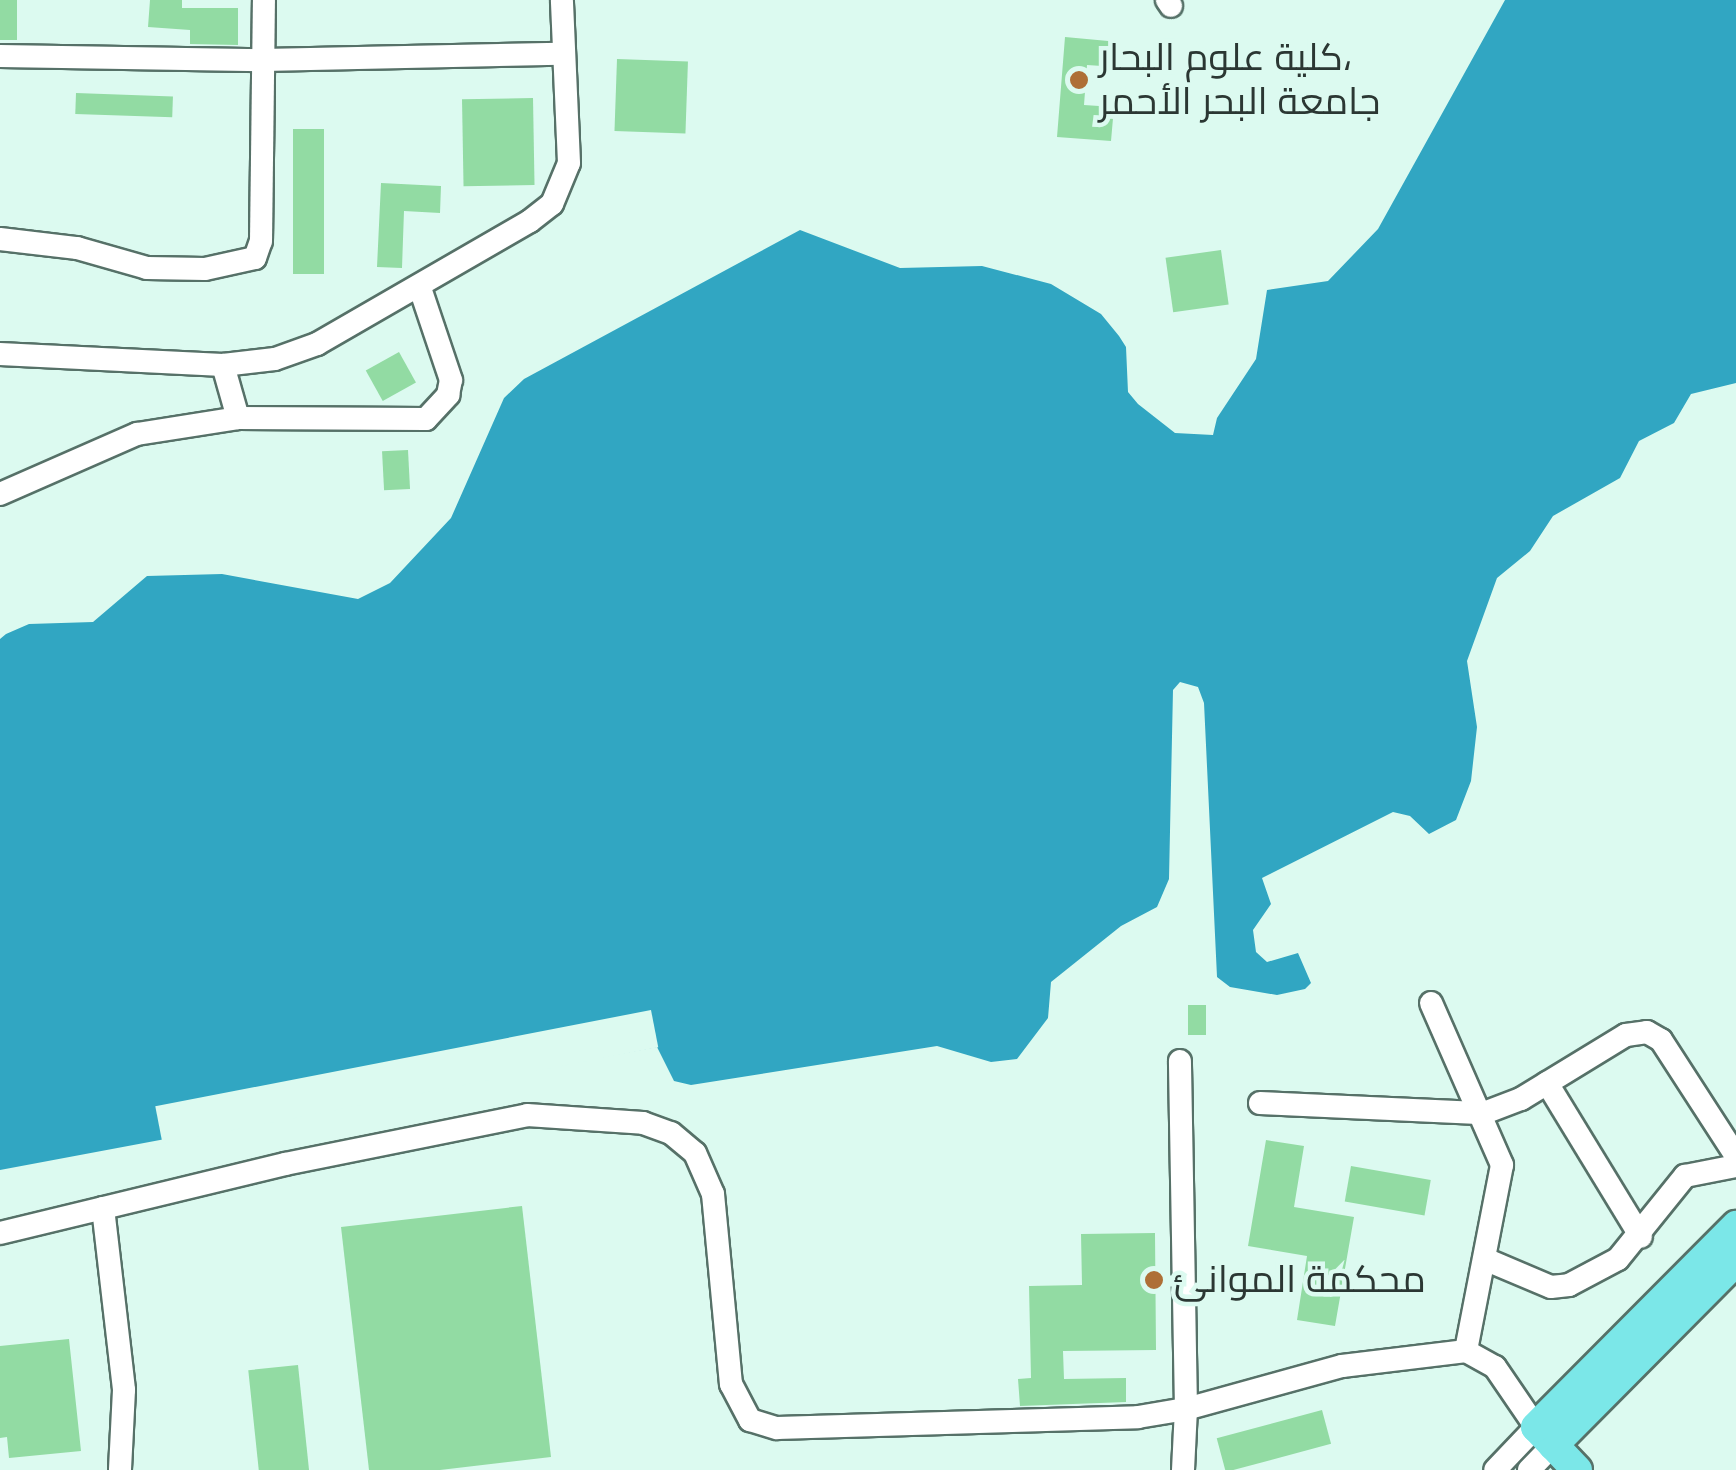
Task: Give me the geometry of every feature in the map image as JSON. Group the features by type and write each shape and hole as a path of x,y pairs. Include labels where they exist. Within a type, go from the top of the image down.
{"main road":[{"path":"1544,1436 1736,1226"},
{"path":"1544,1436 1736,1260"},
{"path":"1544,1436 1577,1470"}],"street":[{"path":"0,239 78,248 147,268 206,269 255,258 261,241 264,0"},
{"path":"0,354 224,365 275,359 317,344 420,288 552,204 569,163 560,54 562,0"},
{"path":"0,56 263,60 560,54"},
{"path":"0,494 138,434 238,418 426,419 448,395 452,380 420,288"},
{"path":"224,365 238,418"},
{"path":"1431,1003 1484,1113 1502,1165 1466,1351"},
{"path":"1260,1103 1484,1113 1547,1084 1626,1035 1655,1034 1736,1156"},
{"path":"1180,1061 1186,1409 1183,1470"},
{"path":"1547,1084 1641,1237"},
{"path":"0,1233 526,1116 643,1123 672,1133 695,1153 713,1194 730,1384 750,1420 776,1428 1138,1417 1186,1409 1342,1366 1466,1351 1494,1367 1544,1436"},
{"path":"1486,1260 1551,1286 1568,1285 1618,1259 1641,1237 1660,1201 1685,1176 1736,1166"},
{"path":"102,1208 124,1390 120,1470"},
{"path":"1495,1470 1544,1436"},
{"path":"1529,1470 1544,1436"}],"water":[{"path":"1505,0 1736,0 1736,383 1691,394 1674,423 1639,441 1620,478 1553,516 1530,551 1497,578 1467,661 1477,727 1471,781 1456,820 1429,834 1410,816 1393,812 1262,878 1271,904 1253,930 1256,952 1267,962 1298,953 1311,983 1305,989 1277,995 1230,987 1217,977 1204,703 1198,687 1180,682 1173,690 1169,879 1157,907 1121,926 1051,982 1048,1018 1017,1059 991,1062 937,1046 691,1085 674,1081 657,1047 0,1170 0,639 6,634 29,624 93,622 147,576 222,574 358,599 390,583 451,518 504,398 524,379 800,230 900,268 982,266 1051,284 1101,314 1119,336 1126,347 1128,392 1138,404 1175,433 1213,435 1217,418 1256,359 1267,290 1328,281 1378,229"}],"pier":[{"path":"651,1010 658,1047 163,1144 155,1106"}],"building":[{"path":"0,0 17,0 17,40 0,40"},
{"path":"150,0 182,0 182,8 238,8 238,45 190,44 190,30 148,27"},
{"path":"1065,37 1119,42 1117,67 1087,65 1084,105 1114,107 1111,141 1057,137"},
{"path":"617,59 688,61 685,133 614,131"},
{"path":"76,93 173,96 172,117 75,114"},
{"path":"533,98 535,185 464,186 462,99"},
{"path":"293,129 324,129 324,274 293,274"},
{"path":"381,183 441,186 440,213 404,211 402,268 377,267"},
{"path":"1221,250 1229,304 1173,312 1166,258"},
{"path":"399,352 416,383 383,401 366,370"},
{"path":"408,450 410,489 384,490 382,451"},
{"path":"1188,1005 1206,1005 1206,1035 1188,1035"},
{"path":"1266,1140 1304,1146 1294,1207 1354,1217 1335,1326 1297,1320 1307,1256 1248,1246"},
{"path":"1351,1166 1431,1180 1425,1216 1345,1201"},
{"path":"522,1206 551,1457 440,1470 369,1470 341,1227"},
{"path":"1155,1233 1156,1350 1063,1351 1064,1379 1126,1378 1126,1402 1020,1406 1018,1379 1031,1378 1029,1286 1082,1285 1081,1234"},
{"path":"69,1339 81,1451 9,1458 7,1437 0,1438 0,1346"},
{"path":"298,1365 309,1470 259,1470 248,1370"},
{"path":"1322,1410 1331,1444 1225,1470 1217,1438"}],"place":[{"name":"كلية علوم البحار، جامعة البحر الأحمر","path":"1079,80"},
{"name":"محكمة الموانئ","path":"1154,1280"}]}
